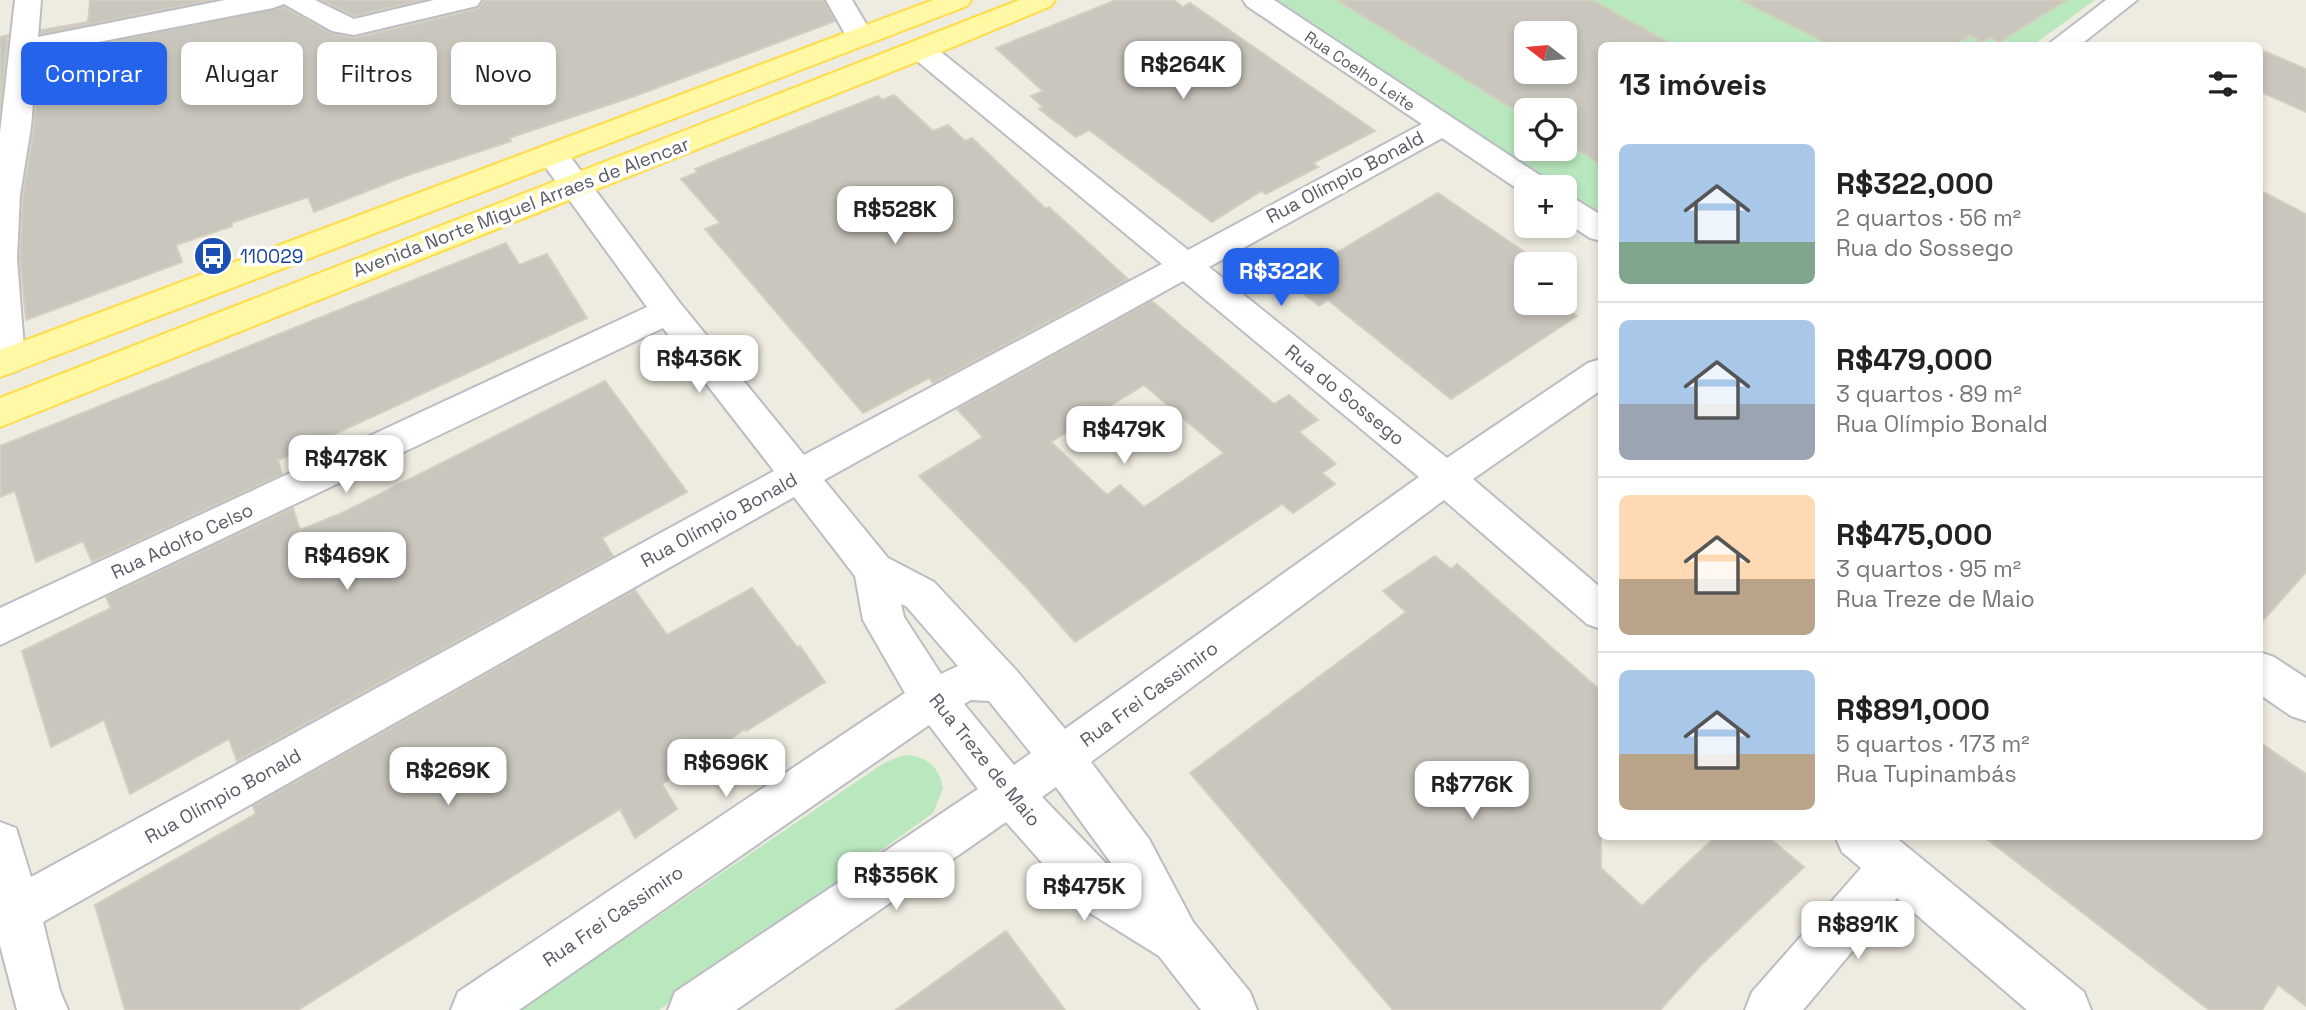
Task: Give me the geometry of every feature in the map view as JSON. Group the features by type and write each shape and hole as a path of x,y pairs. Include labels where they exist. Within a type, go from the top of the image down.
{"main road":[{"name":"Avenida Norte Miguel Arraes de Alencar","path":"4,362 958,0"},
{"name":"Avenida Norte Miguel Arraes de Alencar","path":"0,413 1042,0"}],"street":[{"path":"0,4 20,0"},
{"path":"23,42 29,0"},
{"path":"56,42 273,0"},
{"path":"295,0 342,25 354,27 468,0"},
{"path":"839,0 860,37"},
{"name":"Rua Coelho Leite","path":"1255,0 1517,175"},
{"path":"2066,42 2124,0"},
{"name":"Rua do Sossego","path":"921,50 1446,478 1598,609"},
{"path":"4,362 1,259 4,195 16,127 21,62"},
{"name":"Rua Olímpio Bonald","path":"9,915 800,475 1441,126"},
{"name":"Rua Treze de Maio","path":"552,154 668,311 874,570 920,594 1001,683 1061,758 1133,855 1176,939 1232,1010"},
{"path":"1577,214 1598,228"},
{"name":"Rua Adolfo Celso","path":"0,627 668,311"},
{"name":"Rua Frei Cassimiro","path":"693,1010 1061,758 1446,478 1598,374"},
{"name":"Rua Treze de Maio","path":"874,570 884,620 933,698 1009,793 1099,892 1176,939"},
{"path":"2263,673 2306,702"},
{"name":"Rua Frei Cassimiro","path":"476,1010 933,698 968,681 1001,683"},
{"path":"0,844 9,915 39,1006"},
{"path":"1770,1010 1876,852 2066,1010"}],"green space":[{"path":"1273,0 2095,0 2037,42 1598,42 1598,217 1577,203 1577,175 1535,175 1514,161 1577,161 1577,98 1514,98 1514,161"},
{"path":"904,755 925,760 935,768 941,780 943,788 933,813 659,1010 520,1010 884,763"}],"building":[{"path":"90,0 211,0 41,34 41,30 88,22"},
{"path":"321,0 423,0 354,16"},
{"path":"484,0 823,0 835,21 632,97 509,138 511,141 408,175 314,212 308,197 231,223 232,226 176,245 182,262 26,320 20,259 23,195 36,105 167,105 167,42 109,42 284,7 331,33 355,38 478,9"},
{"path":"1116,0 1174,0 1183,7 1190,3 1375,131 1313,163 1318,167 1266,194 1261,191 1212,222 1089,130 1076,137 1039,109 1043,107 1031,96 1043,91 996,48"},
{"path":"1337,0 1592,0 1668,42 1598,42 1598,163 1577,149 1577,98 1514,98 1514,110"},
{"path":"1741,0 2067,0 1999,42 1990,37 1982,42 1970,35 1959,42 1824,42"},
{"path":"8,35 0,110 0,37"},
{"path":"2263,51 2306,69 2306,112 2263,93"},
{"path":"894,95 933,131 948,125 965,141 972,138 1046,209 1049,207 1128,279 933,383 929,378 863,413 705,229 720,223 681,179 698,172 695,169 878,96 882,100"},
{"path":"2263,192 2306,214 2306,572 2263,620"},
{"path":"1438,193 1524,252 1514,252 1514,315 1577,316 1451,399 1328,300 1319,306 1288,281"},
{"path":"506,243 519,265 547,254 587,318 278,460 282,474 92,562 83,541 36,562 15,491 0,497 0,446"},
{"path":"1152,301 1274,404 1289,395 1318,420 1299,432 1336,464 1322,473 1335,484 1293,513 1282,504 1075,642 919,476 983,437 957,409","holes":["1144,385 1224,453 1144,507 1120,485 1107,495 1051,442"]},
{"path":"605,381 687,492 602,538 613,556 237,761 229,739 130,794 104,720 51,747 22,651 111,608 106,597 293,508 300,530 342,513"},
{"path":"1435,556 1451,569 1457,564 1598,688 1598,840 1601,840 1601,868 1642,906 1712,840 1772,840 1804,867 1701,965 1660,1010 1393,1010 1190,773 1406,612 1383,591"},
{"path":"752,588 798,648 800,646 825,682 746,731 745,729 662,784 677,809 635,838 620,809 298,1010 125,1010 95,905 256,814 253,806 635,590 667,635"},
{"path":"2263,745 2306,774 2306,1006 2278,985 2262,1010 2209,1010 1988,840 2263,840"},
{"path":"1006,931 1065,1010 896,1010"}],"place":[{"name":"110029","path":"213,256"}]}
